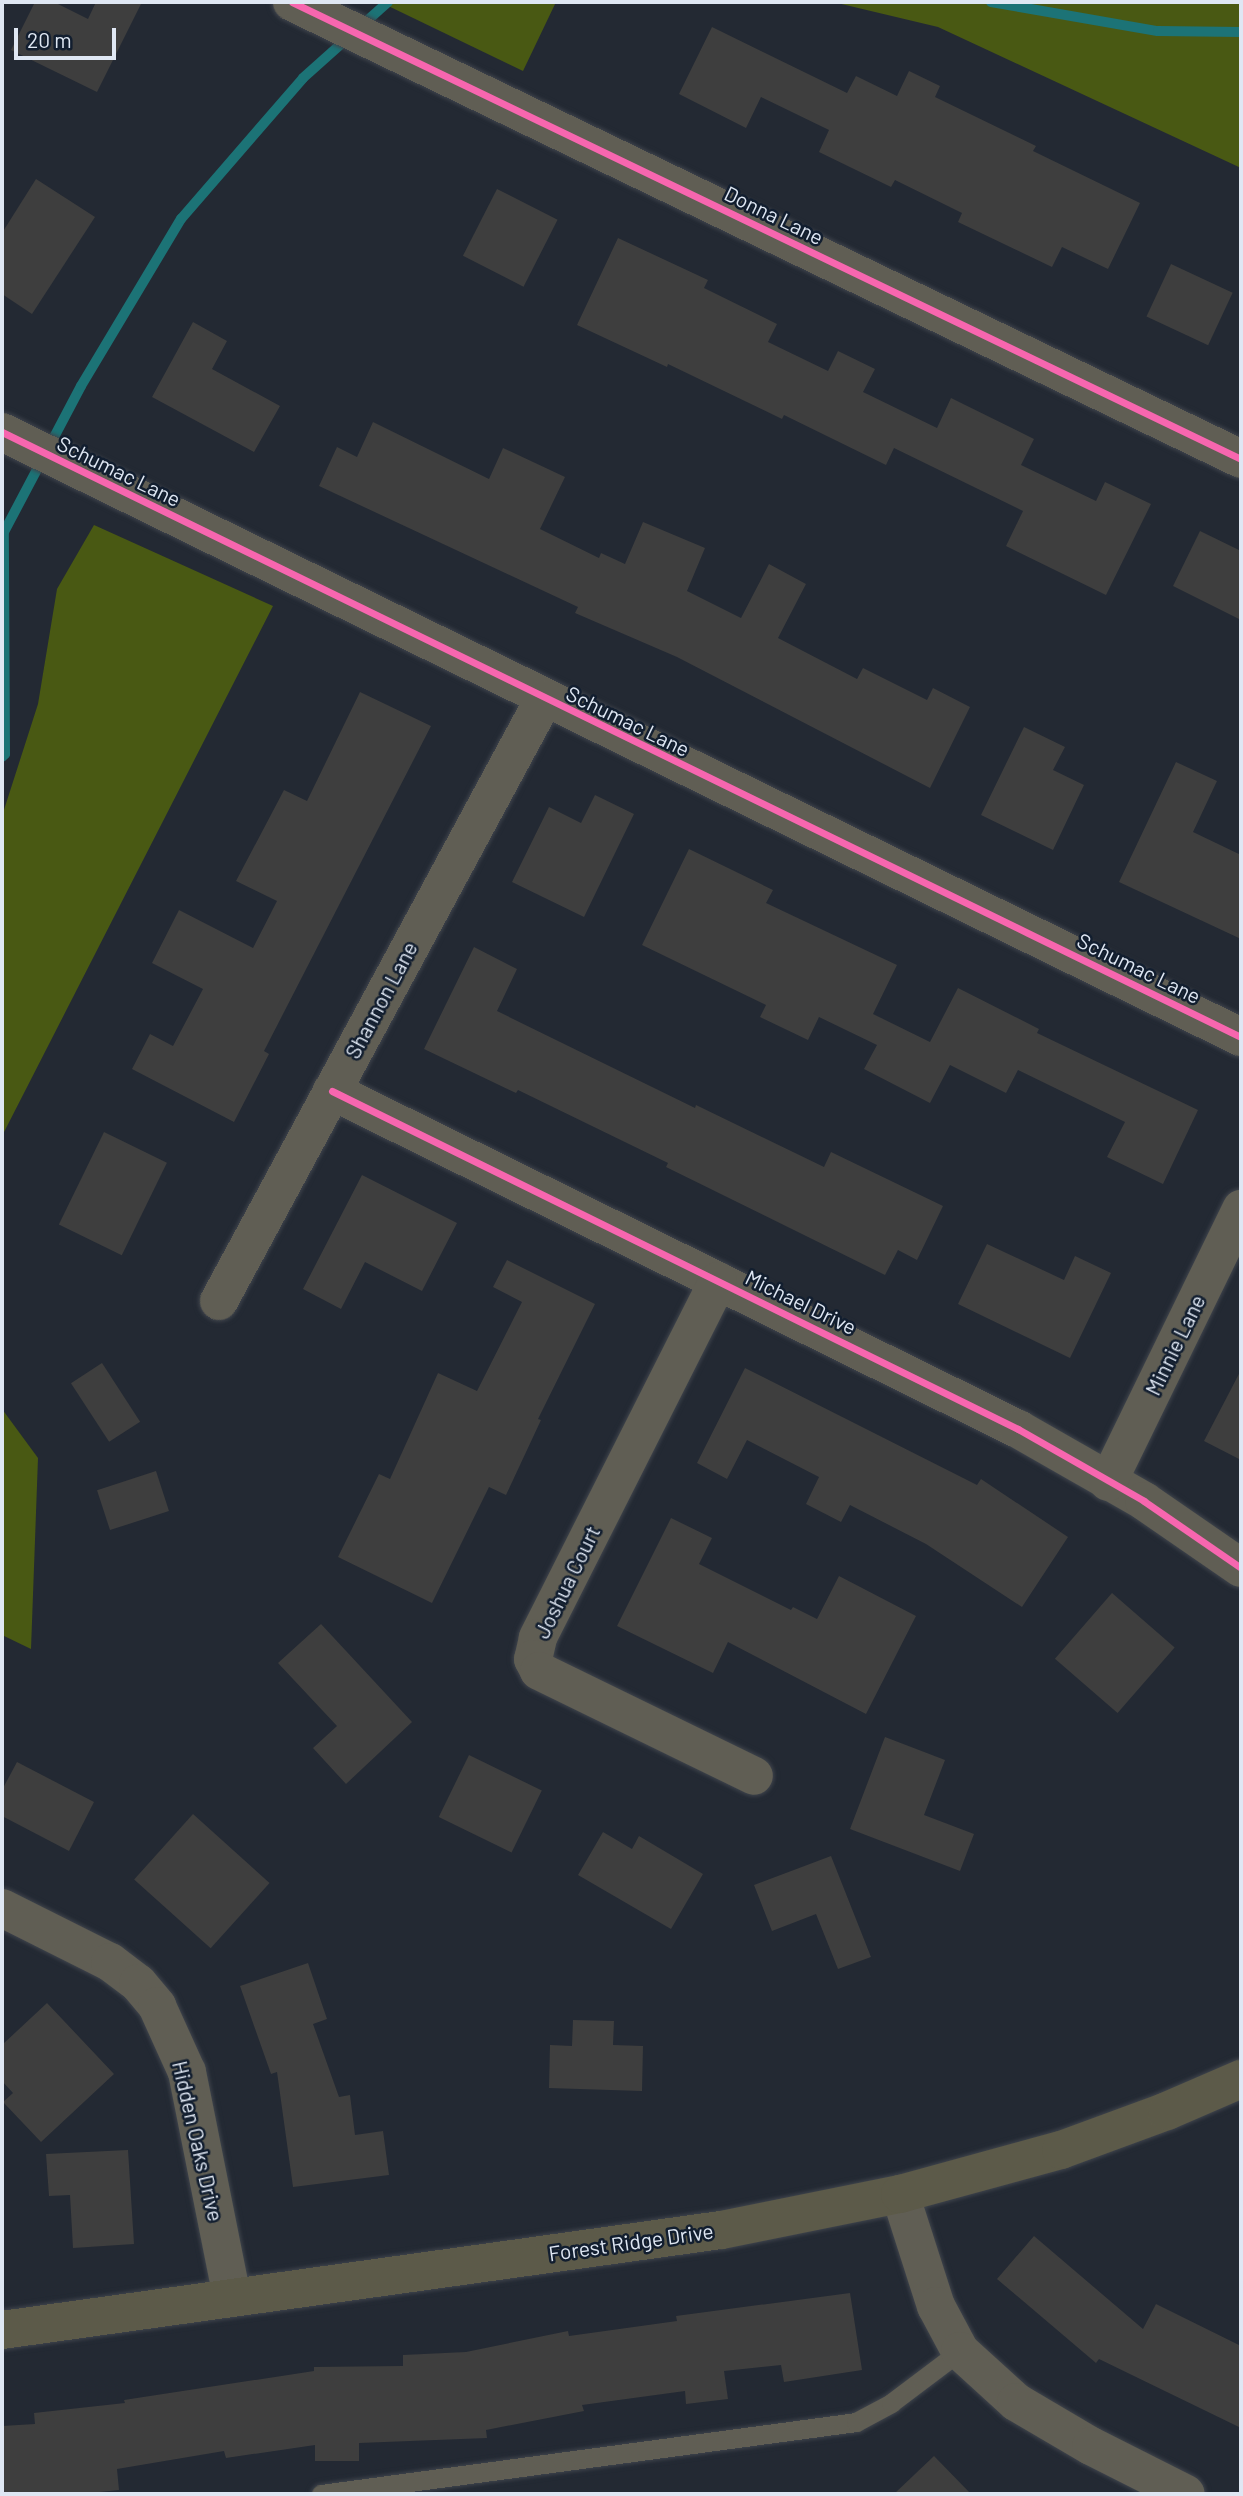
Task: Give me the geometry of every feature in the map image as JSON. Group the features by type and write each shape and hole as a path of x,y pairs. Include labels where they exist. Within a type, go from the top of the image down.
{"main road":[{"name":"Forest Ridge Drive","path":"2,2330 721,2230 900,2194 1061,2150 1167,2111 1241,2079"}],"street":[{"name":"Donna Lane","path":"292,2 1241,459"},
{"name":"Schumac Lane","path":"13,438 1241,1037"},
{"name":"Shannon Lane","path":"219,1301 544,699"},
{"name":"Michael Drive","path":"332,1091 1018,1429 1144,1501 1241,1569"},
{"name":"Minnie Lane","path":"1108,1482 1241,1209"},
{"name":"Joshua Court","path":"718,1281 538,1638 533,1659 538,1671 754,1776"},
{"name":"Hidden Oaks Drive","path":"2,1908 110,1962 138,1983 157,2006 187,2072 232,2297"},
{"path":"900,2194 936,2306 960,2351 1016,2402 1144,2485 1186,2494"}],"lane":[{"path":"321,2494 856,2422 891,2403 960,2351"}],"green space":[{"path":"380,2 556,2 523,71"},
{"path":"833,2 1241,2 1241,168 938,27"},
{"path":"94,525 273,606 2,1136 2,816 38,704 57,589"},
{"path":"2,1409 38,1458 31,1649 2,1635"}],"building":[{"path":"35,2 54,2 88,19 96,2 142,2 97,92 11,50"},
{"path":"712,27 847,93 856,76 897,96 909,71 940,86 935,97 1036,146 1033,151 1140,203 1108,269 1062,247 1052,267 958,222 962,213 895,180 891,187 819,152 829,130 761,97 746,128 679,94"},
{"path":"36,179 95,217 32,314 2,294 2,233"},
{"path":"497,189 558,220 524,287 463,256"},
{"path":"618,238 708,280 704,288 777,324 768,342 828,371 838,351 875,369 863,392 937,428 951,398 1034,439 1021,465 1096,501 1105,482 1151,504 1106,595 1006,546 1023,511 894,448 886,465 784,415 782,419 668,364 667,367 577,325"},
{"path":"1171,264 1233,293 1208,345 1146,317"},
{"path":"193,322 227,341 212,369 280,406 254,452 152,397"},
{"path":"373,422 489,479 503,448 565,477 540,529 599,558 601,553 625,564 643,522 705,548 687,591 741,618 769,564 806,584 778,638 857,679 863,668 927,700 933,688 970,707 930,788 677,657 575,613 578,607 319,486 337,447 357,457"},
{"path":"1200,531 1241,551 1241,620 1173,586"},
{"path":"360,692 431,726 264,1051 269,1054 234,1122 132,1069 150,1034 173,1046 203,989 152,963 179,910 253,948 277,901 236,881 284,790 307,801"},
{"path":"1024,727 1065,747 1053,770 1084,785 1053,850 981,815"},
{"path":"1176,762 1217,781 1193,832 1241,855 1241,939 1119,882"},
{"path":"595,795 634,814 584,917 512,882 549,807 581,823"},
{"path":"689,849 773,890 766,903 897,965 873,1014 930,1042 958,988 1039,1029 1037,1033 1198,1110 1163,1184 1107,1157 1125,1122 1018,1070 1006,1093 950,1065 930,1103 864,1069 877,1045 819,1017 808,1040 760,1017 766,1005 642,945"},
{"path":"474,947 517,969 497,1011 695,1108 696,1105 824,1167 831,1152 943,1206 917,1260 898,1250 885,1275 666,1167 668,1163 518,1090 516,1093 424,1049"},
{"path":"104,1132 167,1163 122,1255 59,1225"},
{"path":"362,1175 457,1223 422,1291 365,1262 341,1309 303,1289"},
{"path":"987,1244 1064,1280 1075,1256 1111,1273 1070,1358 958,1304"},
{"path":"507,1260 595,1304 538,1419 541,1420 506,1495 489,1487 432,1603 338,1557 379,1474 390,1479 438,1373 477,1391 522,1302 493,1287"},
{"path":"102,1363 140,1422 109,1442 71,1383"},
{"path":"745,1368 977,1485 981,1479 1068,1537 1022,1607 926,1544 850,1505 841,1522 806,1504 819,1477 747,1440 727,1479 697,1463"},
{"path":"1241,1370 1241,1460 1204,1441"},
{"path":"156,1471 169,1511 110,1530 97,1490"},
{"path":"671,1518 712,1538 699,1564 791,1610 793,1607 817,1619 839,1576 916,1616 866,1714 728,1642 713,1673 617,1626"},
{"path":"1112,1593 1175,1647 1118,1713 1055,1659"},
{"path":"321,1624 412,1722 346,1784 313,1748 337,1726 278,1663"},
{"path":"885,1737 945,1760 924,1815 974,1834 960,1871 850,1829"},
{"path":"469,1755 542,1791 512,1853 439,1817"},
{"path":"17,1762 94,1802 69,1851 2,1816 2,1790"},
{"path":"193,1814 270,1883 211,1948 134,1879"},
{"path":"603,1832 632,1849 639,1836 703,1874 671,1929 578,1875"},
{"path":"831,1856 871,1957 838,1969 816,1914 772,1931 754,1885"},
{"path":"308,1963 327,2019 313,2024 339,2097 350,2095 355,2135 383,2131 389,2175 293,2187 277,2072 271,2074 240,1986"},
{"path":"47,2003 114,2074 41,2142 3,2102 13,2093 2,2081 2,2045"},
{"path":"573,2020 614,2021 613,2045 643,2046 642,2091 549,2088 550,2045 572,2046"},
{"path":"128,2150 134,2244 73,2248 70,2195 49,2196 46,2154"},
{"path":"1034,2236 1143,2329 1156,2304 1241,2346 1241,2428 1099,2359 1096,2363 997,2279"},
{"path":"850,2293 862,2370 784,2382 781,2365 724,2371 728,2399 686,2404 685,2391 582,2405 584,2411 486,2430 487,2438 359,2443 359,2461 315,2461 315,2445 226,2458 224,2451 117,2469 119,2490 80,2494 2,2494 2,2426 35,2424 34,2413 125,2403 124,2400 314,2371 314,2367 403,2366 403,2355 466,2352 568,2331 569,2336 677,2321 676,2316"},
{"path":"934,2456 971,2494 894,2494"}],"waterway":[{"path":"2,757 5,754 4,532 81,386 181,219 303,78 388,2"},
{"path":"991,2 1158,31 1241,32"}],"cycle path":[{"path":"292,2 1241,459"},
{"path":"2,432 1241,1037"},
{"path":"332,1091 1018,1429 1144,1501 1241,1568"}]}
